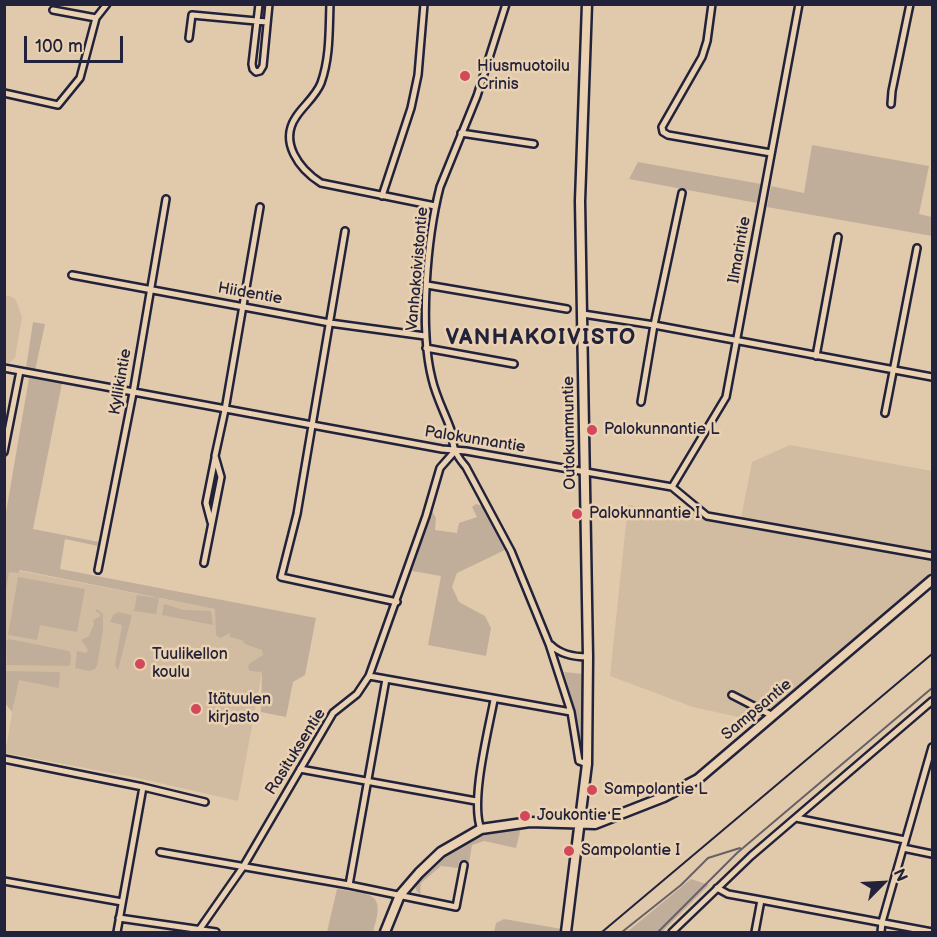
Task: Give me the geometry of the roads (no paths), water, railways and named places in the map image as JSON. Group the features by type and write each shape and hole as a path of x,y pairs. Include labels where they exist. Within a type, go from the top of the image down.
{"main road":[{"name":"Outokummuntie","path":"566,933 587,764 586,472 580,201 587,4"},
{"name":"Sampsantie","path":"482,829 530,822 595,824 664,797 698,779 933,580"},
{"path":"385,933 400,895 441,852 482,829"}],"street":[{"path":"4,93 58,105 80,78 96,18 107,4"},
{"path":"259,4 252,64 256,72 260,71 263,66 269,4"},
{"path":"330,4 326,65 320,86 295,118 288,140 297,160 308,175 321,183 435,206"},
{"path":"382,196 411,108 418,75 424,4"},
{"name":"Vanhakoivistontie","path":"506,4 489,61 440,187 435,206 427,285 426,348 431,378 451,432 455,451 511,551 549,644 571,712 579,761 587,764"},
{"path":"712,4 707,41 702,57 662,127 663,132 668,135 771,153"},
{"name":"Ilmarintie","path":"672,487 726,397 799,4"},
{"path":"891,104 910,4"},
{"path":"53,10 96,18"},
{"path":"189,38 192,15 267,22"},
{"path":"462,133 534,144"},
{"path":"641,402 654,325 682,193"},
{"name":"Kyllikintie","path":"98,570 133,393 166,199"},
{"path":"212,524 206,503 225,410 260,207"},
{"path":"345,231 297,514 281,577 397,602"},
{"path":"816,356 838,237"},
{"path":"885,413 918,248"},
{"name":"Hiidentie","path":"72,275 330,323 425,336"},
{"path":"427,285 567,309"},
{"path":"583,314 933,377"},
{"path":"426,348 514,364"},
{"name":"Palokunnantie","path":"4,368 312,426 672,487 707,516 933,556"},
{"path":"5,450 20,371"},
{"name":"Rasituksentie","path":"199,930 243,867 333,713 357,694 369,676 397,602 440,468 455,451"},
{"path":"204,563 221,477 215,456"},
{"path":"549,644 564,654 588,657"},
{"path":"369,676 571,712"},
{"path":"349,885 386,680"},
{"path":"732,696 773,716"},
{"path":"482,829 478,822 476,801 494,700"},
{"path":"672,933 717,888 933,701"},
{"path":"881,933 882,922 933,747"},
{"path":"4,759 205,802"},
{"path":"300,769 476,801"},
{"path":"117,933 143,787"},
{"path":"796,818 905,840"},
{"path":"903,848 933,854"},
{"path":"160,852 456,906 464,865"},
{"path":"4,881 122,902"},
{"path":"717,888 728,894 933,932"},
{"path":"755,933 761,900"},
{"path":"119,918 216,933"}],"waterway":[{"path":"658,932 737,853 932,688"},
{"path":"622,932 681,885 708,858 740,848"}],"railway":[{"path":"602,932 932,654"}],"place":[{"name":"Hiusmuotoilu Crinis","path":"465,76"},
{"name":"Palokunnantie L","path":"592,430"},
{"name":"Palokunnantie I","path":"577,514"},
{"name":"Tuulikellon koulu","path":"140,664"},
{"name":"Itätuulen kirjasto","path":"196,709"},
{"name":"Sampolantie L","path":"592,790"},
{"name":"Joukontie E","path":"525,816"},
{"name":"Sampolantie I","path":"569,851"}],"district":[{"name":"VANHAKOIVISTO","path":"541,338"}]}
